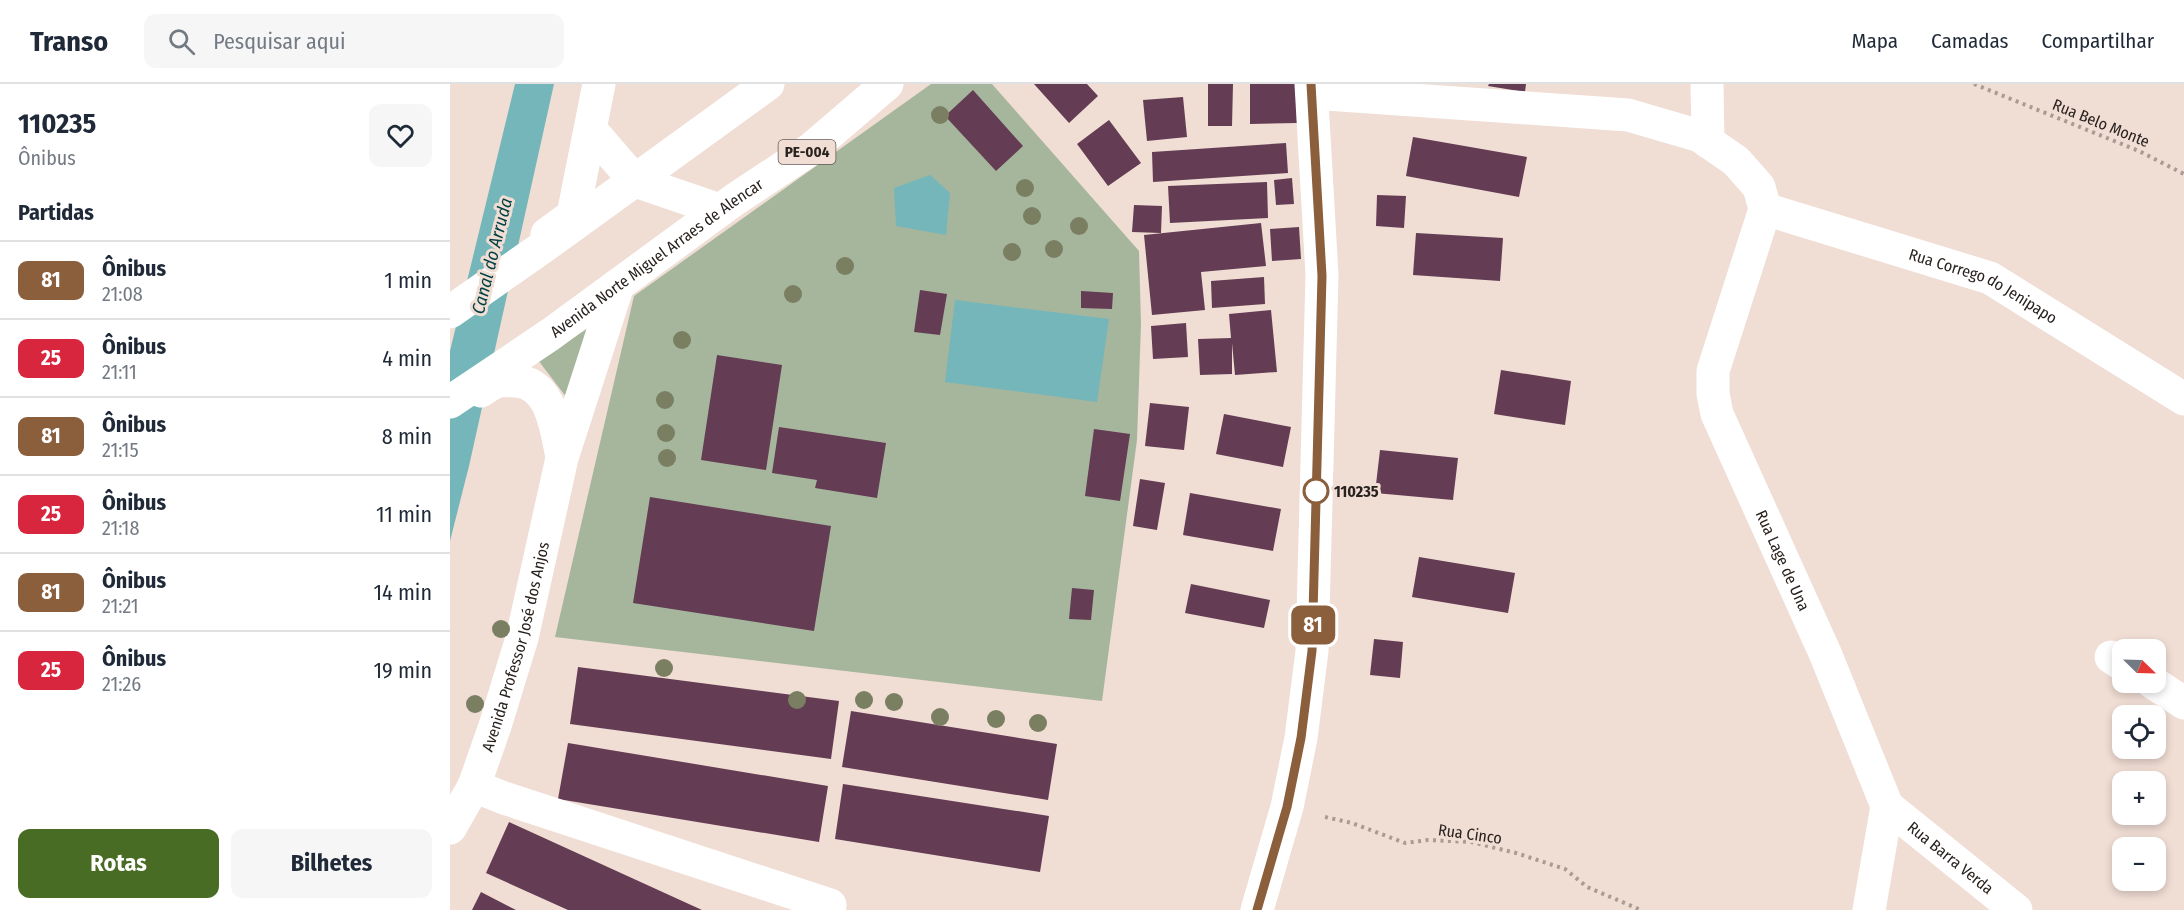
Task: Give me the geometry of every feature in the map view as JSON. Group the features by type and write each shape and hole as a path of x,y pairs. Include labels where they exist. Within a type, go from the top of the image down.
{"street":[{"path":"450,305 573,215 599,84"},
{"path":"450,312 768,84"},
{"name":"Avenida Norte Miguel Arraes de Alencar","path":"450,402 551,334 720,210 811,149 887,84"},
{"path":"1707,84 1708,142"},
{"path":"1257,910 1287,807 1301,738 1312,651 1322,276 1311,88 1628,115 1700,136 1736,161 1759,187 1765,209"},
{"path":"591,130 635,181 720,210"},
{"name":"Rua Corrego do Jenipapo","path":"1765,209 1990,278 2184,399"},
{"name":"Rua Lage de Una","path":"1765,209 1713,371 1713,394 1717,414 1825,653 1887,806"},
{"name":"Avenida Professor José dos Anjos","path":"450,828 474,786 522,638 562,458 618,285"},
{"name":"Avenida Professor José dos Anjos","path":"450,413 496,380 521,381 542,394 552,414 562,458"},
{"path":"2166,691 2184,703"},
{"path":"474,786 504,798 830,905 827,910"},
{"path":"1869,910 1887,806"},
{"name":"Rua Barra Verda","path":"1887,806 2016,910"}],"path":[{"name":"Rua Belo Monte","path":"1974,84 2139,151 2184,174"},
{"name":"Rua Cinco","path":"1287,807 1352,824 1404,843 1428,840 1470,842 1515,853 1565,869 1587,887 1641,910"}],"green space":[{"path":"931,84 992,84 1139,251 1141,324 1137,440 1102,701 555,637 634,296"},
{"path":"590,327 567,398 538,360"}],"water":[{"name":"Canal do Arruda","path":"515,84 554,84 469,466 450,541 450,351"},
{"path":"930,175 950,193 946,235 896,226 894,188"},
{"path":"955,300 1109,319 1097,402 945,382"}],"building":[{"path":"1034,84 1087,84 1098,96 1069,123"},
{"path":"1208,84 1233,84 1232,126 1208,126"},
{"path":"1250,84 1296,84 1297,123 1250,124"},
{"path":"1489,84 1526,84 1525,92 1488,86"},
{"path":"973,90 1023,146 996,171 945,116"},
{"path":"1183,97 1187,137 1147,141 1143,100"},
{"path":"1109,120 1141,163 1108,186 1077,144"},
{"path":"1413,137 1527,157 1519,197 1406,176"},
{"path":"1286,143 1288,173 1153,182 1152,152"},
{"path":"1292,178 1294,204 1276,205 1274,180"},
{"path":"1267,182 1268,218 1170,223 1168,186"},
{"path":"1377,195 1406,196 1404,228 1376,226"},
{"path":"1134,205 1162,206 1161,233 1132,232"},
{"path":"1261,223 1266,266 1201,272 1205,310 1152,315 1144,235"},
{"path":"1299,227 1301,259 1272,261 1270,229"},
{"path":"1416,233 1503,238 1500,281 1413,275"},
{"path":"1264,277 1265,304 1212,308 1211,281"},
{"path":"920,290 947,294 940,335 914,332"},
{"path":"1081,291 1113,293 1112,309 1081,308"},
{"path":"1271,310 1277,372 1235,375 1232,343 1232,374 1200,375 1198,339 1231,338 1229,314"},
{"path":"1186,323 1188,357 1153,359 1151,326"},
{"path":"717,355 782,365 766,470 701,460"},
{"path":"1501,370 1571,381 1565,425 1494,414"},
{"path":"1150,403 1189,407 1184,450 1145,446"},
{"path":"1224,414 1291,427 1283,467 1216,454"},
{"path":"779,427 886,443 877,498 815,488 817,480 772,473"},
{"path":"1094,429 1130,434 1120,501 1085,496"},
{"path":"1380,450 1458,458 1453,500 1375,493"},
{"path":"1140,479 1165,483 1157,530 1133,526"},
{"path":"1190,493 1281,509 1273,551 1183,535"},
{"path":"650,497 831,526 814,631 633,603"},
{"path":"1419,557 1515,573 1508,613 1412,597"},
{"path":"1191,584 1270,600 1264,628 1185,613"},
{"path":"1072,588 1094,590 1091,620 1069,619"},
{"path":"1374,639 1403,642 1400,678 1370,675"},
{"path":"578,667 839,701 831,759 570,724"},
{"path":"851,711 1057,744 1048,800 842,767"},
{"path":"568,743 828,786 819,842 558,799"},
{"path":"843,784 1049,816 1040,872 835,839"},
{"path":"509,822 702,910 568,910 486,873"},
{"path":"481,892 516,910 472,910"}],"bus line":[{"name":"81","path":"1257,910 1287,807 1301,738 1312,651 1322,276 1311,84"}],"place":[{"name":"110235","path":"1316,491"}]}
